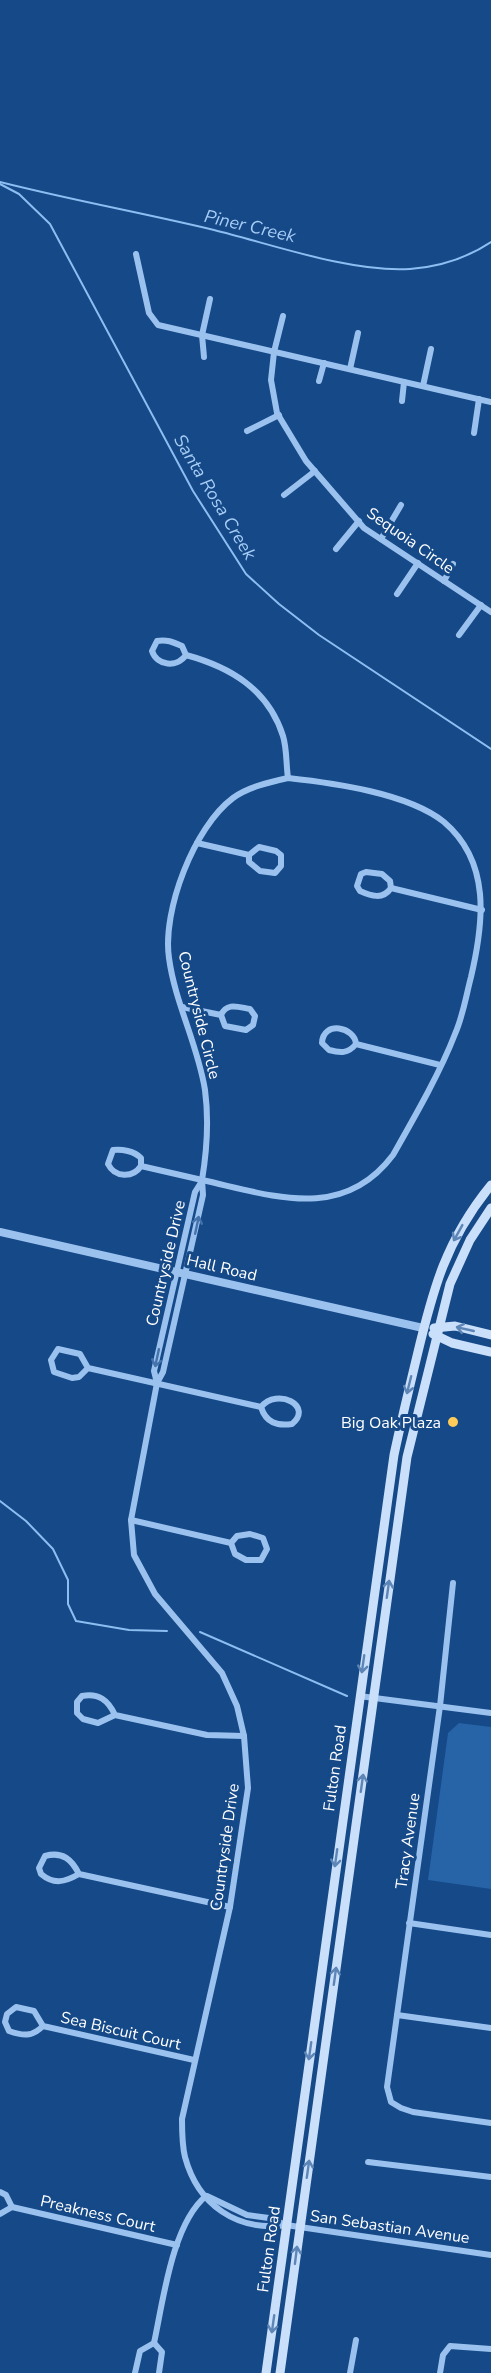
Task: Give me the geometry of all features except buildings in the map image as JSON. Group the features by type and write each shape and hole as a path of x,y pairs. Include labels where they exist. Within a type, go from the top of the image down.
{"main road":[{"name":"Fulton Road","path":"266,2373 391,1472 432,1294 448,1253 466,1219 491,1185"},
{"name":"Fulton Road","path":"280,2373 404,1474 450,1284 473,1234 491,1208"},
{"path":"437,1331 455,1326 491,1335"},
{"path":"423,1328 437,1331 452,1343 491,1352"}],"street":[{"path":"136,254 149,313 158,325 491,402"},
{"path":"204,357 202,335 210,299"},
{"name":"Sequoia Circle","path":"284,316 274,352 271,380 279,415 306,461 359,521 381,539 491,612"},
{"path":"350,369 358,333"},
{"path":"423,386 430,349"},
{"path":"319,381 324,363"},
{"path":"402,400 404,381"},
{"path":"474,433 479,399"},
{"path":"247,431 279,415"},
{"path":"285,495 315,471"},
{"path":"381,539 401,505"},
{"path":"336,549 359,521"},
{"path":"398,594 418,563"},
{"path":"444,581 453,564"},
{"path":"459,635 481,605"},
{"path":"164,639 182,646 186,655 182,661 173,664 160,662 154,657 152,651 157,641 164,639"},
{"path":"186,655 227,669 242,679 267,704 283,737 288,778"},
{"name":"Countryside Circle","path":"288,778 319,781 411,802 429,812 444,822 469,851 483,896 481,936 456,1032 393,1155 377,1173 352,1188 325,1198 307,1201 287,1199 202,1180 207,1149 208,1119 204,1088 168,956 170,915 179,885 197,843 216,814 233,798 269,782 288,778"},
{"path":"197,843 249,855"},
{"path":"259,847 276,851 283,861 275,873 260,871 249,862 249,855 259,847"},
{"path":"366,872 386,876 391,888 381,897 360,891 357,886 361,874 366,872"},
{"path":"391,888 482,910"},
{"path":"229,1006 250,1009 255,1016 253,1025 246,1030 225,1026 221,1015 229,1006"},
{"path":"182,1007 221,1015"},
{"path":"331,1029 350,1032 356,1038 356,1044 344,1053 328,1050 322,1043 322,1035 326,1030 331,1029"},
{"path":"356,1044 440,1065"},
{"path":"119,1149 137,1154 141,1158 141,1166 136,1173 131,1175 117,1173 108,1164 113,1150 119,1149"},
{"path":"141,1166 202,1180"},
{"name":"Countryside Drive","path":"157,1383 154,1371 195,1192 202,1180"},
{"name":"Countryside Drive","path":"202,1180 203,1195 163,1372 157,1383 131,1520 134,1555 155,1594 222,1673 237,1706 244,1736 248,1788 230,1907 182,2119 184,2155 192,2176 221,2213 244,2223 269,2227 286,2225"},
{"name":"Hall Road","path":"0,1232 423,1328"},
{"path":"88,1368 79,1377 62,1376 54,1372 51,1360 58,1349 72,1351 80,1354 88,1368 261,1407"},
{"path":"271,1399 281,1399 296,1404 298,1415 292,1424 271,1422 266,1419 261,1407 271,1399"},
{"path":"131,1520 231,1543"},
{"path":"250,1534 263,1538 267,1549 265,1557 257,1562 238,1557 231,1548 231,1543 237,1536 250,1534"},
{"name":"Tracy Avenue","path":"453,1582 440,1706 387,2087 391,2102 401,2108 413,2112 491,2123"},
{"path":"115,1715 106,1700 97,1696 82,1696 77,1702 77,1713 83,1719 98,1723 115,1715 207,1735 244,1736"},
{"path":"359,1696 491,1713"},
{"path":"80,1874 66,1856 45,1856 39,1868 46,1879 58,1882 80,1874 230,1907"},
{"path":"409,1923 491,1935"},
{"name":"Sea Biscuit Court","path":"43,2026 26,2036 9,2031 5,2022 7,2014 16,2007 34,2011 43,2026 194,2060"},
{"path":"397,2015 491,2028"},
{"path":"368,2162 491,2176"},
{"path":"0,2192 6,2195 12,2207 0,2214"},
{"path":"135,2373 140,2351 154,2343 166,2284 188,2216 206,2196 247,2214 269,2218 286,2225"},
{"name":"Preakness Court","path":"12,2207 177,2245"},
{"path":"244,2223 247,2214"},
{"name":"San Sebastian Avenue","path":"286,2225 491,2255"},
{"path":"350,2373 356,2340"},
{"path":"154,2343 162,2352 159,2373"},
{"path":"440,2373 443,2355 450,2346 458,2344 491,2349"}],"shaded area":[{"path":"459,1723 491,1727 491,1889 428,1880 448,1733"}],"waterway":[{"name":"Piner Creek","path":"0,182 214,230 363,267 410,269 431,266 452,261 491,242"},
{"name":"Santa Rosa Creek","path":"0,184 19,194 50,224 193,491 246,574 279,604 319,635 491,749"},
{"path":"0,1501 26,1521 53,1549 68,1580 68,1604 76,1621 129,1630 167,1631"},
{"path":"200,1632 347,1696"}],"place":[{"name":"Big Oak Plaza","path":"453,1422"}]}
